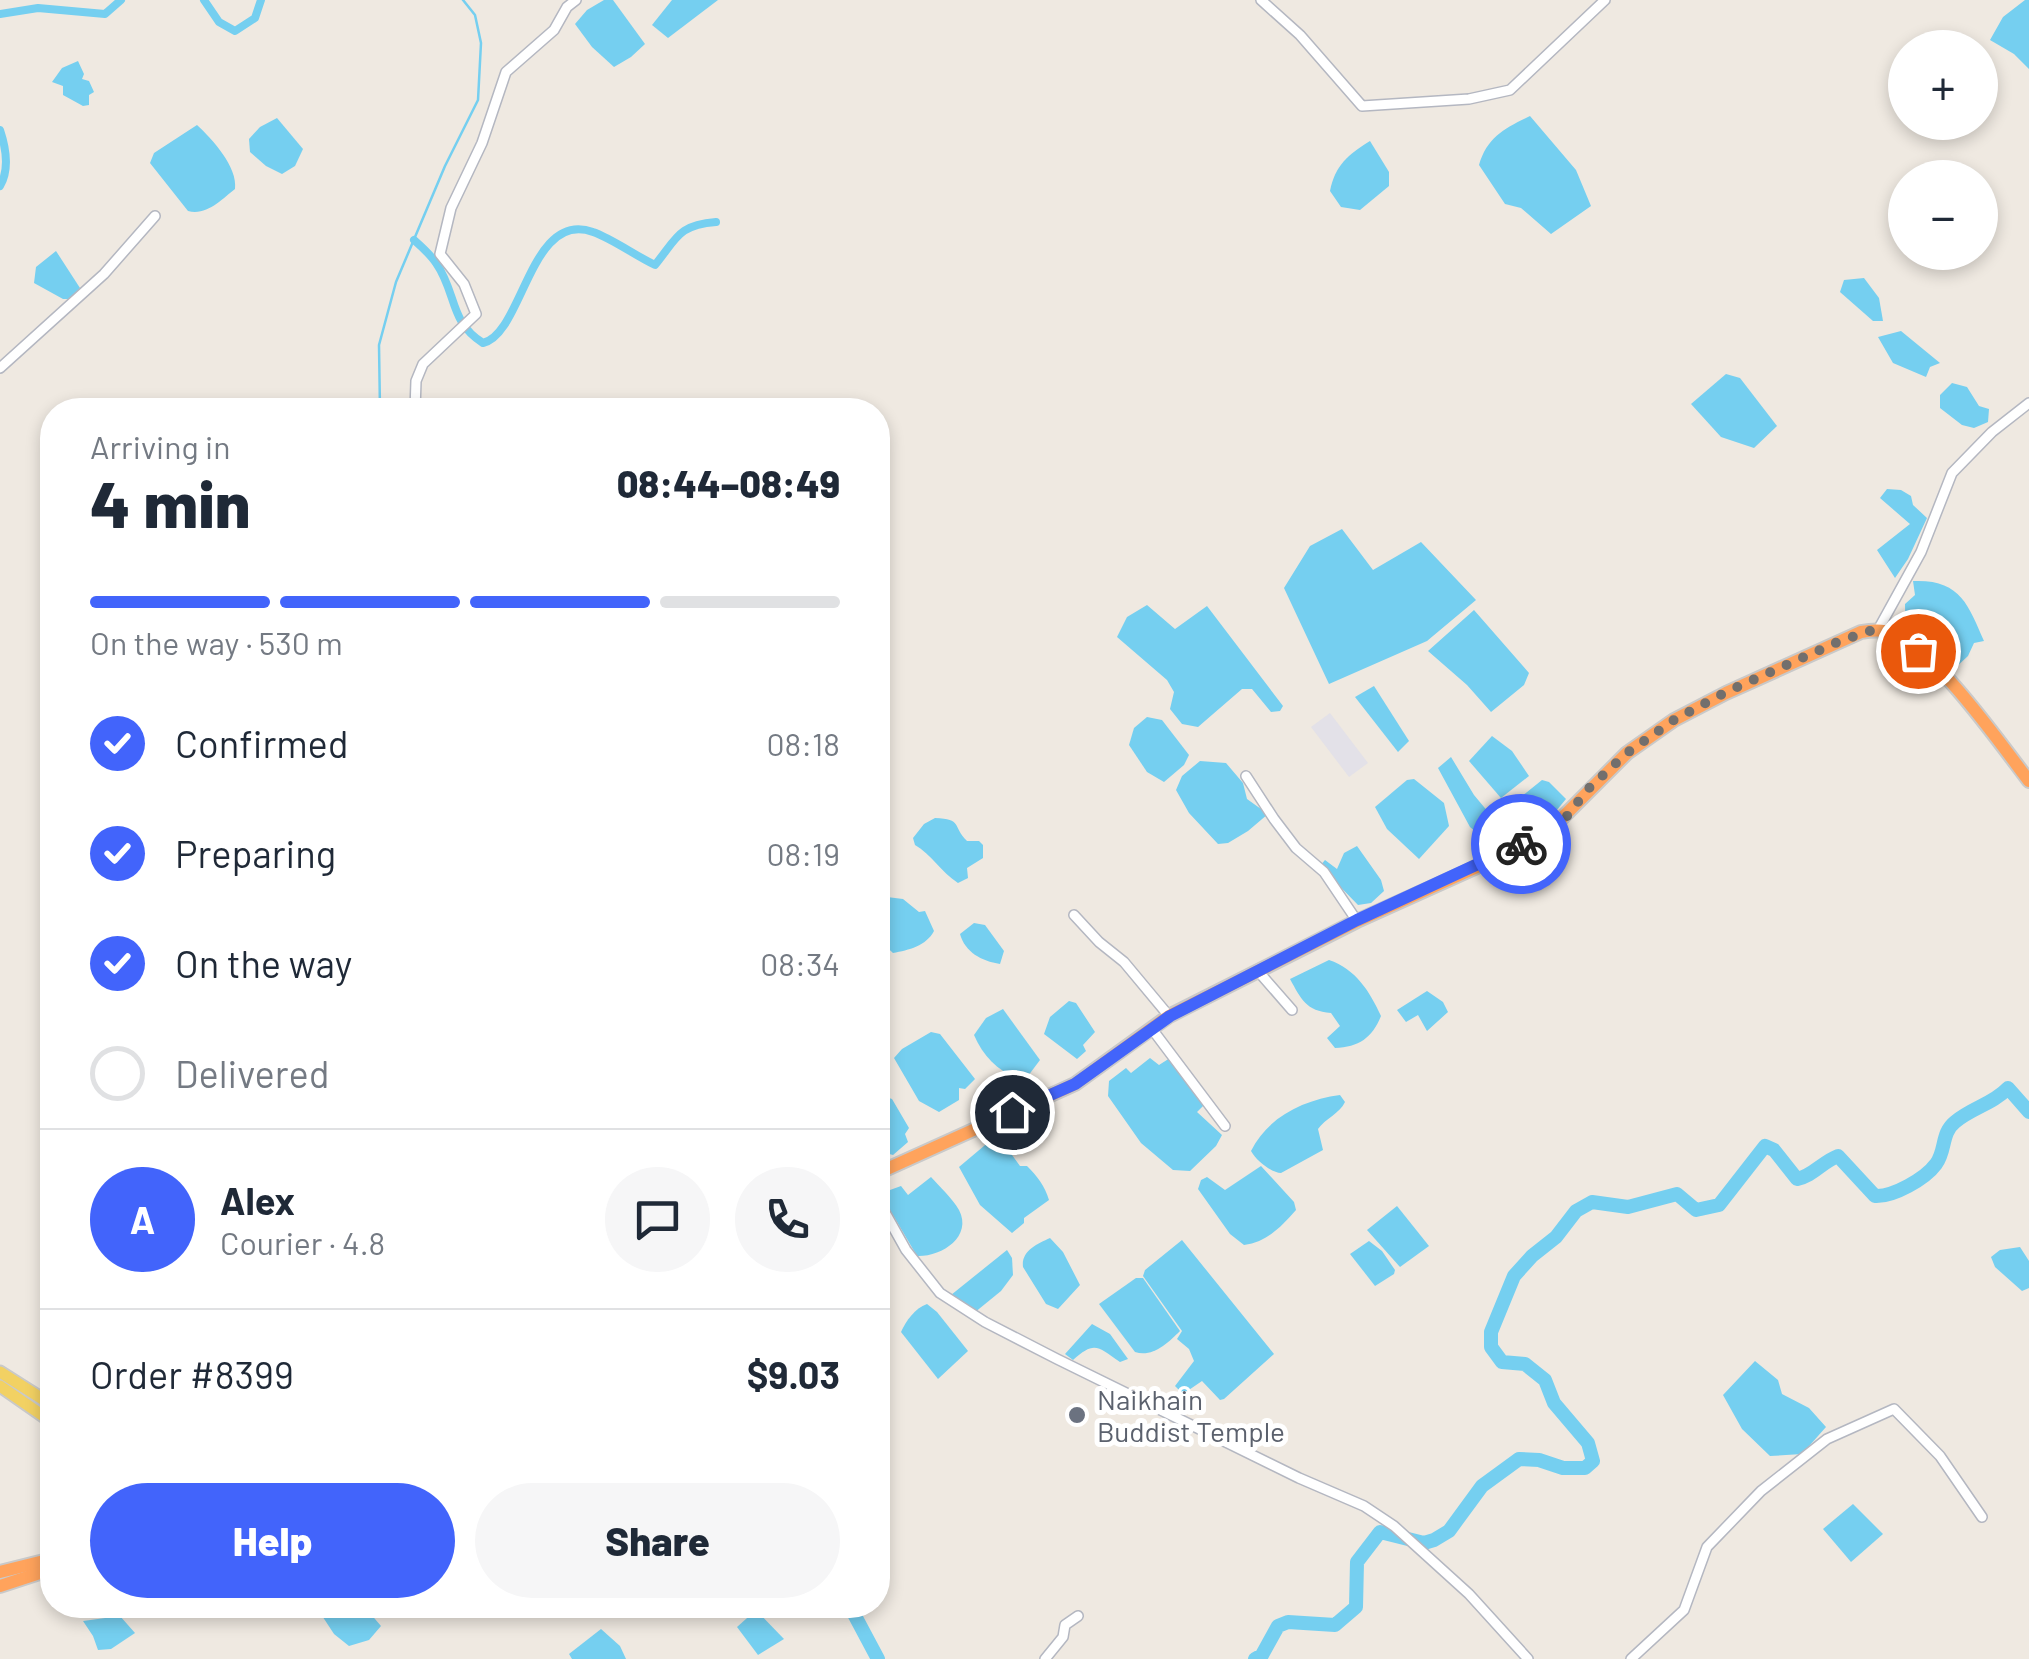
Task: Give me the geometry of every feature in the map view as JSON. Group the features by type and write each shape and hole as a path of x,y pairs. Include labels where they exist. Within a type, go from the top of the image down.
{"highway":[{"path":"890,1167 1075,1084 1170,1016 1357,920 1553,827 1627,753 1674,720 1840,641 1878,630 1903,638 1941,672 2029,780"},
{"path":"0,1572 40,1562"},
{"path":"0,1586 40,1573"}],"main road":[{"path":"0,1372 40,1397"},
{"path":"0,1386 40,1414"}],"street":[{"path":"415,398 416,381 423,364 476,314 464,284 440,254 451,208 482,143 506,72 554,30 567,7 576,0"},
{"path":"1261,0 1300,35 1362,106 1469,99 1510,90 1605,0"},
{"path":"0,368 104,274 156,216"},
{"path":"1878,630 1922,552 1952,473 1992,432 2029,403"},
{"path":"1246,776 1296,848 1324,872 1357,920"},
{"path":"1074,914 1124,962 1170,1016"},
{"path":"1258,971 1292,1010"},
{"path":"1152,1029 1224,1126"},
{"path":"890,1220 924,1276 961,1308 1108,1384 1364,1506 1394,1526 1470,1594 1528,1659"},
{"path":"1630,1659 1684,1610 1707,1547 1761,1491 1826,1439 1890,1410 1898,1410 1940,1456 1982,1517"},
{"path":"1045,1659 1063,1638 1066,1625 1078,1616"}],"shaded area":[{"path":"1330,713 1368,763 1349,777 1311,727"}],"water":[{"path":"604,0 613,0 645,44 614,67 575,24 587,10"},
{"path":"672,0 718,0 668,38 652,25"},
{"path":"2029,0 2029,69 1998,45 1996,30 2003,17"},
{"path":"78,61 84,74 82,79 89,81 94,92 89,95 89,105 83,106 63,95 63,86 52,82 62,68"},
{"path":"1530,116 1576,170 1591,206 1551,234 1521,208 1505,204 1479,165 1498,134"},
{"path":"277,118 303,149 295,166 282,174 250,152 249,139"},
{"path":"197,125 228,163 235,189 214,206 195,212 188,211 150,163 154,153"},
{"path":"1370,141 1389,172 1389,186 1360,210 1341,207 1330,191 1335,174 1349,156"},
{"path":"56,251 80,288 71,299 63,299 34,283 36,267"},
{"path":"1864,278 1879,298 1883,321 1873,321 1840,292 1844,280"},
{"path":"1901,331 1940,363 1930,367 1926,377 1893,363 1878,337"},
{"path":"1726,374 1740,378 1777,426 1754,448 1721,437 1691,404"},
{"path":"1952,383 1967,387 1979,406 1989,409 1988,422 1974,428 1962,425 1940,408 1940,395"},
{"path":"1887,489 1911,496 1913,505 1927,518 1895,578 1877,550 1910,524 1880,498"},
{"path":"1342,529 1373,570 1421,542 1476,600 1427,641 1329,684 1284,588 1310,546"},
{"path":"1913,581 1929,581 1952,589 1973,616 1984,641 1974,643 1968,656 1954,669 1927,651 1913,635 1905,604 1915,595"},
{"path":"1147,605 1175,629 1207,606 1283,706 1280,711 1271,712 1252,689 1242,689 1198,727 1182,724 1170,709 1174,692 1167,680 1117,637 1127,617"},
{"path":"1474,610 1529,673 1524,685 1491,712 1428,651"},
{"path":"1374,686 1409,741 1398,752 1355,697"},
{"path":"1147,717 1162,720 1189,755 1184,765 1164,782 1147,772 1129,745 1134,728"},
{"path":"1492,736 1512,751 1529,776 1501,798 1469,761"},
{"path":"1451,757 1474,795 1504,831 1483,838 1470,827 1438,768"},
{"path":"1200,761 1226,763 1243,783 1247,799 1268,814 1228,843 1218,844 1189,813 1176,790 1182,776"},
{"path":"1414,779 1444,803 1449,826 1419,859 1387,829 1375,807 1407,780"},
{"path":"1542,780 1566,799 1551,817 1524,837 1518,831 1526,819 1515,812 1512,804"},
{"path":"935,818 953,822 967,841 983,845 983,858 967,868 968,878 958,883 915,845 913,838"},
{"path":"1357,846 1381,880 1384,891 1371,903 1358,905 1320,866 1325,860 1337,869 1344,853"},
{"path":"890,897 903,899 919,912 925,911 934,931 922,944 893,953"},
{"path":"974,923 985,925 1004,951 1000,964 980,958 966,946 960,934"},
{"path":"1329,960 1361,982 1381,1016 1369,1036 1351,1046 1335,1048 1327,1038 1340,1026 1331,1013 1305,1003 1290,979"},
{"path":"1427,991 1443,1002 1448,1012 1427,1031 1418,1015 1406,1022 1397,1010"},
{"path":"1069,1001 1076,1003 1095,1032 1083,1045 1086,1051 1077,1059 1044,1034 1050,1017"},
{"path":"1003,1009 1040,1060 1025,1080 994,1064 974,1035 986,1018"},
{"path":"931,1032 940,1034 975,1079 965,1089 959,1088 959,1100 939,1112 919,1101 894,1058"},
{"path":"1150,1058 1159,1065 1170,1058 1204,1105 1197,1112 1222,1135 1190,1171 1173,1170 1141,1143 1108,1096 1109,1081 1126,1068 1131,1073"},
{"path":"1340,1095 1343,1106 1318,1129 1323,1150 1281,1173 1268,1168 1251,1151 1267,1129 1288,1112"},
{"path":"890,1098 909,1128 905,1134 908,1142 893,1155"},
{"path":"997,1135 1016,1145 1012,1155 1037,1177 1049,1200 1024,1218 1024,1223 1012,1233 980,1205 959,1167"},
{"path":"1261,1166 1294,1202 1296,1210 1267,1237 1244,1245 1230,1234 1198,1189 1207,1177 1225,1190"},
{"path":"931,1177 959,1210 962,1229 945,1249 917,1256 890,1210 890,1190 901,1186 908,1195"},
{"path":"1397,1206 1429,1246 1400,1267 1367,1230"},
{"path":"1050,1238 1063,1252 1080,1285 1058,1309 1046,1304 1023,1267 1027,1252"},
{"path":"1182,1240 1274,1354 1224,1399 1220,1400 1202,1381 1183,1394 1175,1386 1194,1361 1189,1349 1177,1339 1182,1331 1143,1276 1145,1270"},
{"path":"1369,1241 1382,1251 1395,1270 1375,1286 1350,1254"},
{"path":"2020,1247 2029,1261 2029,1288 2022,1291 1995,1267 1991,1257 2000,1250"},
{"path":"1007,1250 1013,1275 1001,1291 974,1313 951,1295"},
{"path":"1136,1278 1143,1278 1180,1331 1148,1353 1135,1352 1099,1304"},
{"path":"927,1304 968,1351 938,1379 901,1332 911,1315"},
{"path":"1092,1324 1110,1334 1128,1359 1120,1362 1096,1348 1073,1360 1065,1354"},
{"path":"1755,1361 1778,1380 1782,1394 1809,1408 1826,1427 1802,1454 1770,1456 1742,1429 1723,1395"},
{"path":"1853,1504 1883,1534 1851,1562 1823,1529"},
{"path":"122,1618 135,1633 111,1649 98,1650 83,1621"},
{"path":"324,1618 374,1618 381,1626 369,1640 349,1646 334,1634"},
{"path":"747,1618 764,1618 784,1639 758,1655 737,1627"},
{"path":"601,1629 620,1646 626,1659 572,1659 569,1654"}],"waterway":[{"path":"0,14 38,8 105,14 121,0"},
{"path":"204,0 219,22 235,31 255,18 261,0"},
{"path":"380,398 379,345 396,282 478,100 481,43 475,15 463,0"},
{"path":"0,130 6,158 0,186"},
{"path":"414,240 443,274 464,326 483,343 497,335 508,319 541,255 555,238 572,230 593,232 655,265 686,230 716,222"},
{"path":"1255,1659 1262,1655 1278,1626 1288,1622 1335,1625 1356,1607 1357,1562 1380,1532 1424,1543 1434,1540 1449,1531 1482,1486 1519,1459 1539,1460 1563,1468 1585,1468 1593,1461 1588,1443 1554,1403 1545,1380 1525,1364 1502,1362 1491,1347 1491,1332 1514,1276 1556,1237 1576,1211 1592,1202 1628,1207 1677,1194 1696,1210 1719,1205 1765,1146 1774,1150 1797,1179 1838,1156 1875,1196 1882,1196 1908,1186 1931,1170 1951,1126 2008,1088 2029,1112"},
{"path":"856,1618 878,1659"}],"way so far":[{"path":"1521,844 1567,816 1588,789 1627,753 1674,720 1726,692 1861,632 1894,633 1918,651"}],"place":[{"name":"Naikhain Buddist Temple","path":"1077,1415"}],"route":[{"path":"1012,1112 1075,1084 1170,1016 1357,920 1521,844"}]}
